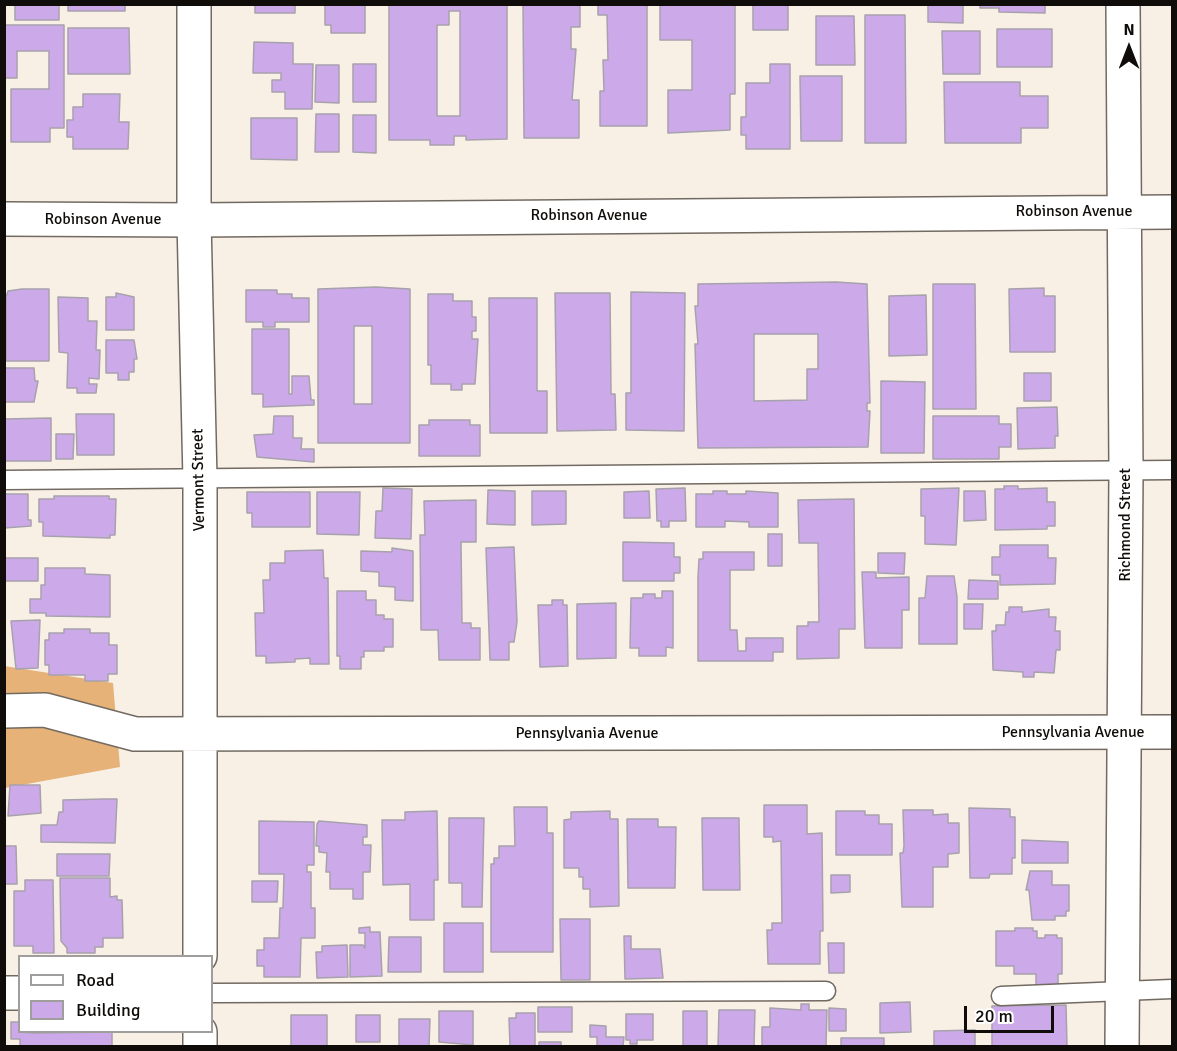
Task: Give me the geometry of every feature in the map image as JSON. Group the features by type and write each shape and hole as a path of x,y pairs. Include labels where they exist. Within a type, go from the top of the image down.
{"street":[{"name":"Vermont Street","path":"194,4 194,220 200,480 200,955"},
{"name":"Richmond Street","path":"1122,1047 1126,470 1123,4"},
{"name":"Robinson Avenue","path":"4,219 194,220 1173,212"},
{"name":"Pennsylvania Avenue","path":"4,711 45,710 135,734 1173,732"}],"lane":[{"path":"4,480 1173,470"},
{"path":"1001,996 1173,989"},
{"path":"213,993 826,991"}],"shaded area":[{"path":"4,666 113,683 120,767 5,788"}],"building":[{"path":"15,4 59,4 59,20 15,20"},
{"path":"68,4 125,4 125,11 68,11"},
{"path":"255,4 295,4 295,13 255,13"},
{"path":"325,4 365,4 365,33 331,33 331,25 325,25"},
{"path":"389,4 507,4 507,139 466,140 466,136 454,136 454,145 430,145 430,140 389,140","holes":["449,11 460,11 460,116 437,116 437,25 449,25"]},
{"path":"523,4 580,4 580,27 571,27 571,49 576,49 572,100 579,100 579,138 524,138"},
{"path":"598,4 647,4 647,126 600,126 600,91 604,91 603,60 608,60 607,15 598,15"},
{"path":"660,4 735,4 735,94 730,94 730,130 668,133 668,90 692,90 692,40 660,40"},
{"path":"753,4 788,4 788,30 753,30"},
{"path":"928,4 963,4 963,23 928,22"},
{"path":"980,4 1045,4 1045,13 999,12 999,8 980,8"},
{"path":"865,15 905,15 906,143 865,143"},
{"path":"816,16 854,16 855,65 816,65"},
{"path":"4,25 64,25 64,128 50,128 50,142 11,142 11,89 49,89 49,51 17,51 17,78 4,78"},
{"path":"68,28 129,28 130,74 68,74"},
{"path":"997,29 1052,29 1052,67 997,67"},
{"path":"942,31 980,31 980,74 943,74"},
{"path":"254,42 293,43 293,64 313,64 312,109 285,109 285,92 272,92 272,80 281,80 281,73 253,73"},
{"path":"353,64 376,64 376,102 353,102"},
{"path":"770,64 790,64 790,149 746,149 746,135 741,135 741,117 746,117 746,83 770,83"},
{"path":"316,65 339,65 339,103 315,102"},
{"path":"800,76 842,76 842,141 801,141"},
{"path":"944,82 1020,82 1020,96 1048,96 1048,128 1021,128 1021,143 945,143"},
{"path":"83,94 120,94 119,122 129,122 128,149 73,149 73,137 67,137 67,120 73,120 73,107 83,107"},
{"path":"316,114 339,114 339,152 315,152"},
{"path":"353,115 376,115 376,153 353,152"},
{"path":"251,118 297,118 297,160 251,159"},
{"path":"836,282 867,284 870,403 867,403 867,411 870,411 868,447 698,448 695,344 698,344 695,306 698,306 698,284","holes":["754,334 818,334 818,369 807,369 807,400 754,401"]},
{"path":"933,284 975,284 976,409 933,409"},
{"path":"376,287 410,289 410,443 318,443 318,289","holes":["354,326 372,326 372,404 354,404"]},
{"path":"1044,288 1044,296 1055,296 1055,352 1010,352 1009,289"},
{"path":"49,289 49,361 6,361 6,297 8,291"},
{"path":"246,290 277,290 277,294 292,294 292,298 309,298 309,322 275,322 275,327 263,327 263,322 246,322"},
{"path":"631,292 685,293 684,431 626,430 626,393 631,393"},
{"path":"116,293 134,297 134,330 106,330 106,297 116,297"},
{"path":"555,293 610,293 611,394 615,394 616,430 557,431"},
{"path":"428,294 453,294 453,301 472,301 472,317 476,317 476,331 472,331 472,339 478,339 475,384 462,384 462,390 451,390 451,384 431,384 431,365 428,365"},
{"path":"926,295 927,355 889,356 889,296"},
{"path":"58,297 88,298 88,321 97,321 96,350 100,350 99,379 89,378 89,384 97,384 96,393 77,393 77,388 67,388 68,353 59,352"},
{"path":"489,298 537,298 537,391 547,391 547,433 490,433"},
{"path":"252,329 289,329 289,394 292,394 292,376 309,376 311,400 314,400 314,405 263,407 263,394 252,394"},
{"path":"106,340 134,340 137,359 134,359 134,372 129,372 129,380 118,380 118,373 106,373"},
{"path":"4,368 34,368 35,381 38,381 34,402 4,402"},
{"path":"1024,373 1051,373 1051,401 1024,401"},
{"path":"881,381 925,382 924,453 881,453"},
{"path":"1057,407 1058,436 1055,436 1055,448 1018,449 1017,408"},
{"path":"76,414 114,414 114,455 77,455"},
{"path":"274,416 293,416 293,438 302,438 301,449 314,449 314,462 257,457 254,435 273,434"},
{"path":"933,416 999,416 999,424 1011,424 1011,447 999,447 999,459 933,459"},
{"path":"51,418 51,461 5,461 5,419"},
{"path":"429,420 470,420 470,425 480,425 480,456 419,456 419,425 429,425"},
{"path":"56,434 74,434 73,459 56,459"},
{"path":"1004,486 1018,486 1018,489 1047,488 1047,502 1055,502 1055,526 1047,526 1047,529 995,530 995,489 1004,489"},
{"path":"383,488 412,489 411,539 375,538 376,511 382,511"},
{"path":"685,488 686,521 669,521 669,527 661,527 661,521 657,521 656,489"},
{"path":"959,488 956,545 925,544 925,516 921,516 921,489"},
{"path":"488,490 515,491 515,525 487,524"},
{"path":"532,491 566,491 566,524 532,525"},
{"path":"649,491 650,518 624,518 624,492"},
{"path":"713,491 727,491 727,494 746,494 746,491 778,493 778,527 749,527 749,522 725,521 725,527 696,527 696,494 713,494"},
{"path":"964,491 985,491 986,520 964,521"},
{"path":"247,492 310,492 310,527 252,527 252,513 247,513"},
{"path":"317,492 360,492 359,535 317,534"},
{"path":"4,494 28,494 28,520 31,520 31,526 4,528"},
{"path":"54,496 109,496 109,499 116,499 115,535 110,535 110,538 43,536 43,522 39,522 39,499 54,499"},
{"path":"854,499 855,629 839,629 839,658 797,659 797,626 808,626 808,622 819,622 818,543 799,543 798,500"},
{"path":"476,500 476,542 461,542 462,623 471,623 471,628 480,628 480,660 439,660 438,630 421,630 420,535 425,535 424,501"},
{"path":"768,534 782,534 782,566 768,566"},
{"path":"623,542 674,543 674,557 680,557 680,573 674,573 674,581 623,581"},
{"path":"1000,545 1048,545 1048,558 1056,558 1055,584 1000,585 1000,575 992,575 992,557 1000,557"},
{"path":"514,547 517,622 514,642 509,642 509,660 490,660 486,548"},
{"path":"392,548 413,551 413,601 395,600 395,587 379,586 379,572 361,571 361,551 392,552"},
{"path":"323,550 324,578 328,578 329,664 310,664 310,658 295,659 295,662 266,663 266,656 256,656 255,613 264,613 263,580 270,580 270,563 285,563 285,551"},
{"path":"703,552 754,552 754,570 730,570 730,630 737,630 738,651 746,651 746,638 783,638 783,652 773,652 773,661 698,661 698,577 699,559 703,559"},
{"path":"878,553 905,553 904,574 878,573"},
{"path":"4,558 38,558 38,581 5,581"},
{"path":"45,568 85,568 85,574 110,575 110,617 46,616 46,613 30,613 30,599 41,599 41,585 45,585"},
{"path":"862,572 876,572 876,578 909,577 909,610 902,610 902,648 865,648"},
{"path":"927,576 954,576 957,597 957,644 919,644 919,598 925,598"},
{"path":"969,580 998,581 998,599 968,599"},
{"path":"337,591 366,591 366,600 376,600 376,615 384,615 384,619 393,619 393,647 384,647 384,651 364,651 364,657 361,657 361,669 340,669 340,656 337,656"},
{"path":"662,591 673,591 673,648 666,647 666,656 639,656 639,648 630,648 631,598 643,598 643,594 655,594 655,598 662,598"},
{"path":"552,600 563,600 563,605 567,605 568,666 540,667 538,605 552,605"},
{"path":"616,603 616,658 577,659 577,604"},
{"path":"964,604 983,604 982,629 964,629"},
{"path":"1009,607 1022,607 1022,612 1049,609 1049,617 1056,617 1055,631 1060,631 1060,650 1056,650 1054,673 1034,672 1034,677 1023,677 1023,672 993,670 992,631 996,631 996,625 1005,625 1006,612 1009,612"},
{"path":"40,620 38,668 16,669 11,621"},
{"path":"64,629 90,629 90,633 109,633 109,645 117,645 117,674 108,674 108,681 85,681 85,675 49,675 49,665 45,665 45,640 49,640 49,633 64,633"},
{"path":"10,785 40,785 41,813 8,816"},
{"path":"117,799 115,843 41,842 41,825 57,825 59,812 63,812 63,800"},
{"path":"764,805 807,805 807,834 822,833 823,931 820,931 820,964 768,964 767,930 772,930 772,923 782,923 781,841 773,842 773,837 764,837"},
{"path":"514,807 547,807 547,833 553,833 553,952 491,952 491,864 494,864 494,858 499,858 499,846 515,846"},
{"path":"969,808 1010,809 1010,817 1015,817 1015,858 1012,858 1012,874 990,874 989,878 970,878"},
{"path":"903,810 933,810 933,815 948,814 948,823 959,823 959,853 948,854 948,867 933,867 933,907 902,907 900,853 903,853 904,846"},
{"path":"437,811 438,880 434,880 434,920 410,920 410,884 383,885 382,820 405,820 405,812"},
{"path":"610,811 610,819 618,819 619,906 590,907 590,889 583,889 583,877 579,877 579,868 564,868 564,820 571,819 571,812"},
{"path":"836,811 865,811 865,815 879,815 879,824 892,824 892,855 836,855"},
{"path":"449,818 484,818 482,907 462,907 462,883 449,883"},
{"path":"702,818 739,818 740,890 703,890"},
{"path":"627,819 658,819 658,827 676,827 675,888 628,888"},
{"path":"259,821 314,822 314,865 307,865 307,872 311,872 311,908 315,908 315,938 301,938 300,977 264,977 264,966 257,966 257,950 264,950 264,938 279,938 284,874 259,874"},
{"path":"319,821 367,825 367,837 363,837 363,845 371,845 370,872 363,872 363,899 353,899 353,889 330,889 330,872 326,872 327,853 319,852 319,846 316,846"},
{"path":"1022,840 1068,842 1068,863 1022,863"},
{"path":"4,846 16,846 17,884 4,884"},
{"path":"57,854 110,854 109,876 57,876"},
{"path":"1030,871 1052,871 1052,885 1069,885 1069,911 1066,911 1066,916 1055,916 1055,920 1032,920 1029,890 1026,890"},
{"path":"831,875 850,875 850,892 831,893"},
{"path":"60,878 110,878 110,897 117,896 117,900 122,900 123,938 103,938 103,947 95,947 95,953 67,953 67,948 61,941"},
{"path":"25,880 53,880 54,953 33,953 33,946 14,946 14,891 25,891"},
{"path":"252,881 278,881 277,902 252,902"},
{"path":"560,919 590,919 590,980 561,980"},
{"path":"444,923 483,923 483,972 444,972"},
{"path":"370,927 370,932 380,932 382,976 350,977 350,945 363,945 365,948 365,933 359,933 359,928"},
{"path":"1015,928 1033,928 1033,931 1037,931 1037,938 1057,935 1057,938 1062,938 1062,974 1058,974 1058,989 1036,986 1036,974 1014,974 1014,966 996,966 996,931 1015,931"},
{"path":"624,936 631,936 631,949 660,949 663,978 625,979"},
{"path":"389,937 421,937 421,972 388,972"},
{"path":"828,943 844,943 844,973 829,973"},
{"path":"347,945 348,977 317,978 316,952 322,952 322,946"},
{"path":"910,1002 911,1032 880,1033 880,1003"},
{"path":"801,1004 809,1004 809,1010 827,1010 826,1046 762,1046 762,1027 770,1027 770,1008 801,1010"},
{"path":"1066,1005 1067,1046 992,1046 992,1006"},
{"path":"538,1007 572,1007 572,1032 538,1032"},
{"path":"829,1008 846,1009 846,1031 829,1031"},
{"path":"719,1010 755,1010 754,1046 718,1046"},
{"path":"439,1011 473,1011 473,1045 439,1042"},
{"path":"683,1011 707,1011 707,1046 683,1046"},
{"path":"516,1013 535,1013 535,1046 510,1046 509,1018 516,1018"},
{"path":"626,1014 653,1014 653,1040 637,1040 637,1044 630,1044 630,1040 626,1040"},
{"path":"291,1015 327,1015 327,1046 291,1046"},
{"path":"356,1015 380,1015 380,1042 356,1042"},
{"path":"399,1019 430,1019 429,1046 399,1046"},
{"path":"11,1022 18,1022 18,1033 112,1033 112,1046 20,1046 20,1039 11,1039"},
{"path":"590,1025 606,1026 606,1037 624,1037 623,1046 597,1046 597,1037 590,1037"},
{"path":"975,1030 975,1046 934,1046 934,1031"},
{"path":"841,1038 884,1038 884,1046 841,1046"},
{"path":"539,1042 561,1042 561,1046 539,1046"}]}
